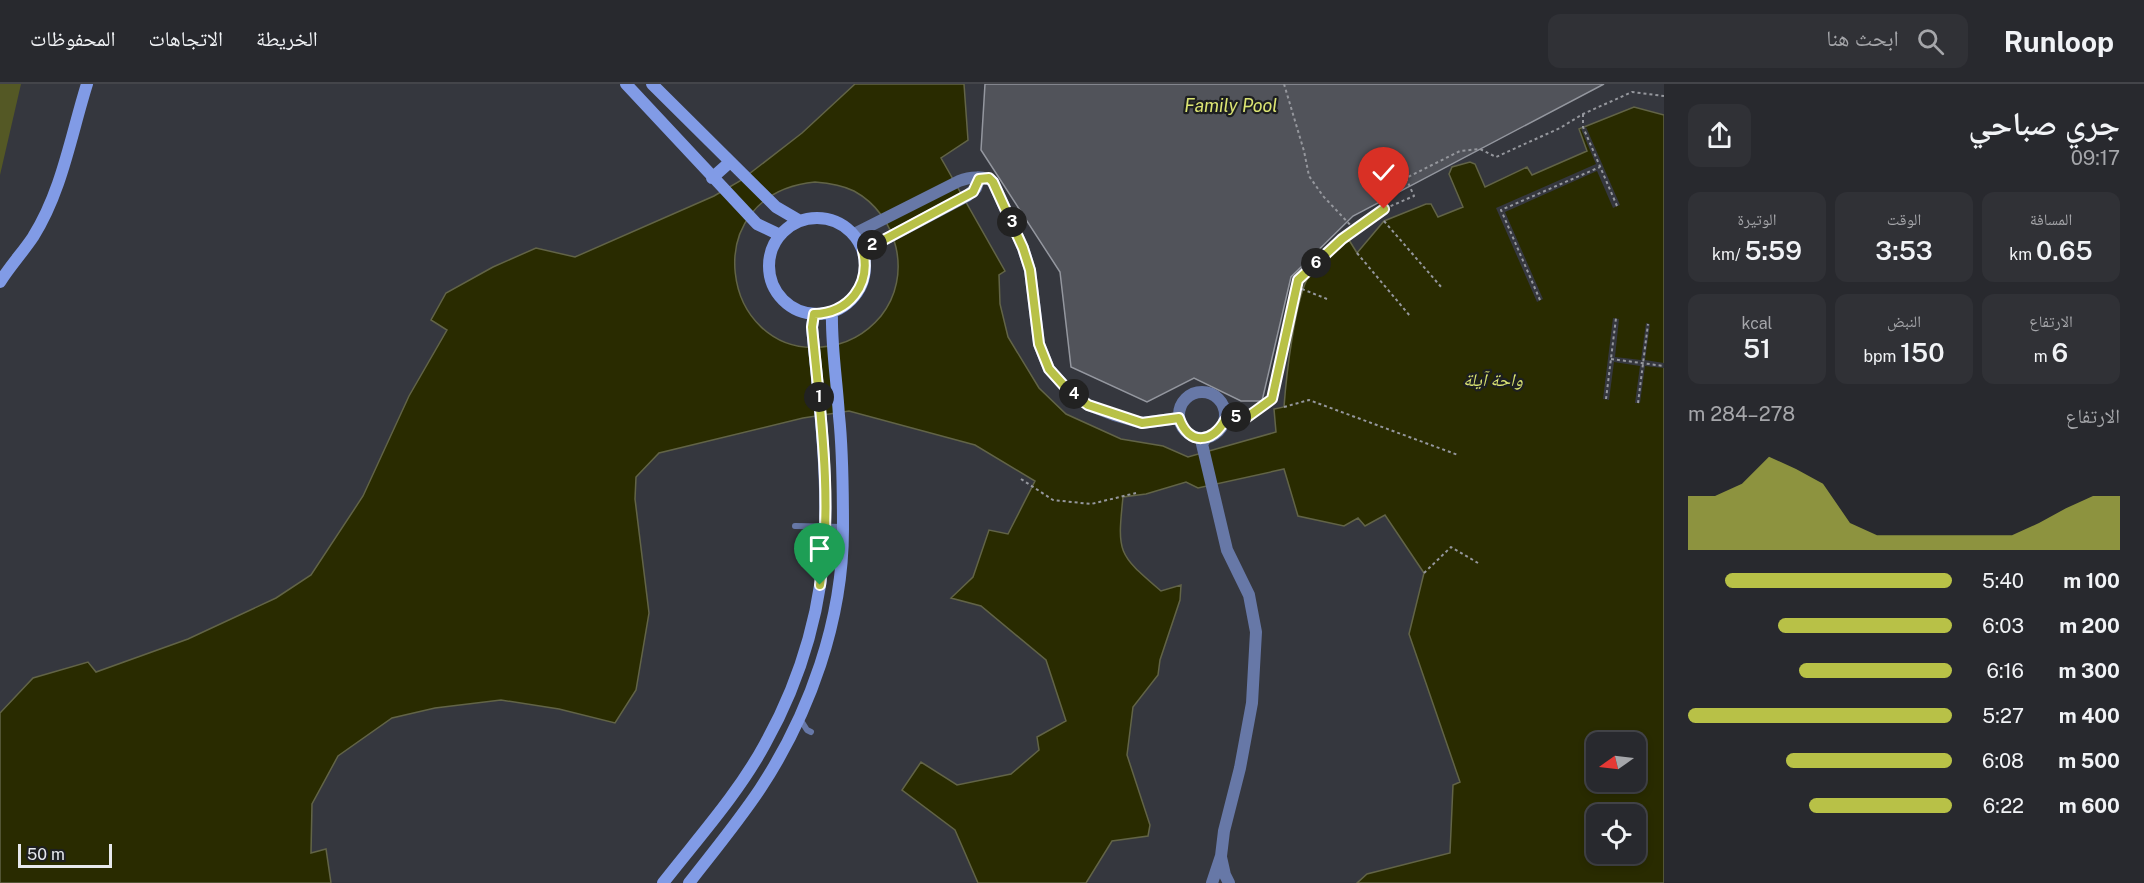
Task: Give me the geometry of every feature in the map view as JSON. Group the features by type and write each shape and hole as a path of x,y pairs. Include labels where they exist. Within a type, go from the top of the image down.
{"street":[{"path":"0,282 33,236 50,201 87,84"},
{"path":"626,84 757,224 780,236"},
{"path":"652,84 776,207 800,221"},
{"path":"715,180 733,165"},
{"path":"859,232 959,181 970,177 989,178 993,182 1023,248 1030,270 1039,344 1049,369 1067,389 1088,405 1142,423 1179,418"},
{"path":"868,248 967,196 976,188 979,179"},
{"path":"814,218 829,219 859,232 868,248 860,288 832,317 801,311 790,305 780,296 774,285 770,272 773,247 780,236 800,221 814,218"},
{"path":"663,883 740,783 764,746 779,716 804,652 814,616 822,577 825,526 822,424 812,327 814,314"},
{"path":"689,883 759,791 800,719 816,679 835,609 843,553 843,528 840,420 832,317"},
{"path":"1199,393 1207,393 1215,397 1221,404 1225,420 1221,429 1204,441 1188,434 1179,418 1184,402 1190,396 1199,393"},
{"path":"1204,441 1227,550 1250,595 1256,632 1252,703 1240,768 1224,831 1221,856 1212,883"},
{"path":"1221,856 1229,883"}],"lane":[{"path":"795,526 843,528"},
{"path":"800,719 811,732"}],"path":[{"path":"1284,84 1310,176 1323,196 1354,230"},
{"path":"1225,420 1246,418 1272,399 1298,280 1354,230 1384,209 1414,196 1407,178 1460,151 1480,149 1496,158 1632,92 1664,96"},
{"path":"1583,114 1583,127 1617,206"},
{"path":"1540,300 1501,210 1600,167"},
{"path":"1384,221 1442,288"},
{"path":"1357,253 1410,316"},
{"path":"1302,289 1327,298"},
{"path":"1606,399 1616,318"},
{"path":"1638,403 1648,324"},
{"path":"1611,359 1664,366"},
{"path":"1284,407 1309,400 1458,455"},
{"path":"1021,479 1053,500 1091,504 1136,493"},
{"path":"1424,573 1451,547 1478,563"}],"shaded area":[{"path":"0,84 21,84 0,175"}],"water":[{"name":"واحة آيلة","path":"855,84 964,84 968,140 941,158 1005,271 999,275 1000,304 1008,337 1039,388 1066,414 1121,439 1163,446 1188,457 1276,432 1274,409 1284,407 1292,338 1305,285 1310,274 1318,265 1349,240 1357,253 1384,221 1426,204 1431,204 1438,217 1463,207 1449,174 1452,167 1470,162 1475,164 1485,187 1527,167 1532,175 1587,151 1579,129 1634,107 1664,115 1664,883 1357,883 1367,874 1450,853 1453,785 1460,782 1409,634 1424,573 1385,515 1365,526 1358,518 1344,526 1298,516 1284,469 1198,488 1186,482 1146,494 1123,497 1120,531 1121,542 1128,560 1161,591 1181,585 1180,600 1160,660 1158,675 1133,707 1127,755 1150,825 1148,836 1112,841 1086,883 978,883 955,830 902,790 921,762 957,785 1011,774 1039,750 1037,737 1066,721 1046,660 981,606 951,598 973,577 989,530 1008,534 1035,481 975,445 849,411 803,418 659,453 636,477 635,499 649,613 636,690 615,723 559,709 501,700 435,708 392,718 338,756 312,804 311,853 326,849 331,883 0,883 0,713 33,678 88,662 96,672 188,639 276,598 311,575 363,496 409,396 447,330 431,320 446,293 493,267 536,248 575,257 714,196 740,181 802,133","holes":["815,182 854,191 881,215 896,247 898,265 896,283 891,300 881,316 862,333 831,346 788,343 761,327 743,302 735,273 737,242 751,214 776,193"]}],"pier":[{"path":"1586,127 1620,205 1613,208 1597,171 1505,212 1543,299 1537,302 1496,208 1596,164 1581,129"},
{"path":"1613,318 1619,319 1615,357 1641,360 1646,323 1650,324 1645,360 1664,363 1664,368 1645,366 1640,403 1635,403 1640,366 1614,362 1609,400 1603,399"}],"building":[{"path":"985,84 1604,84 1353,216 1291,277 1262,401 1241,401 1194,378 1147,402 1071,367 1060,272 981,150"}],"route":[{"path":"820,585 824,555 825,489 822,424 812,327 814,314 832,312 841,308 855,296 865,270 863,251 873,244 967,196 976,188 979,179 989,178 1015,228 1030,270 1039,344 1049,369 1067,389 1088,405 1142,423 1179,418 1188,434 1197,438 1206,438 1221,429 1225,420 1232,417 1246,418 1272,399 1298,280 1342,239 1384,209"}],"water label":[{"name":"Family Pool","path":"1231,106"}]}
